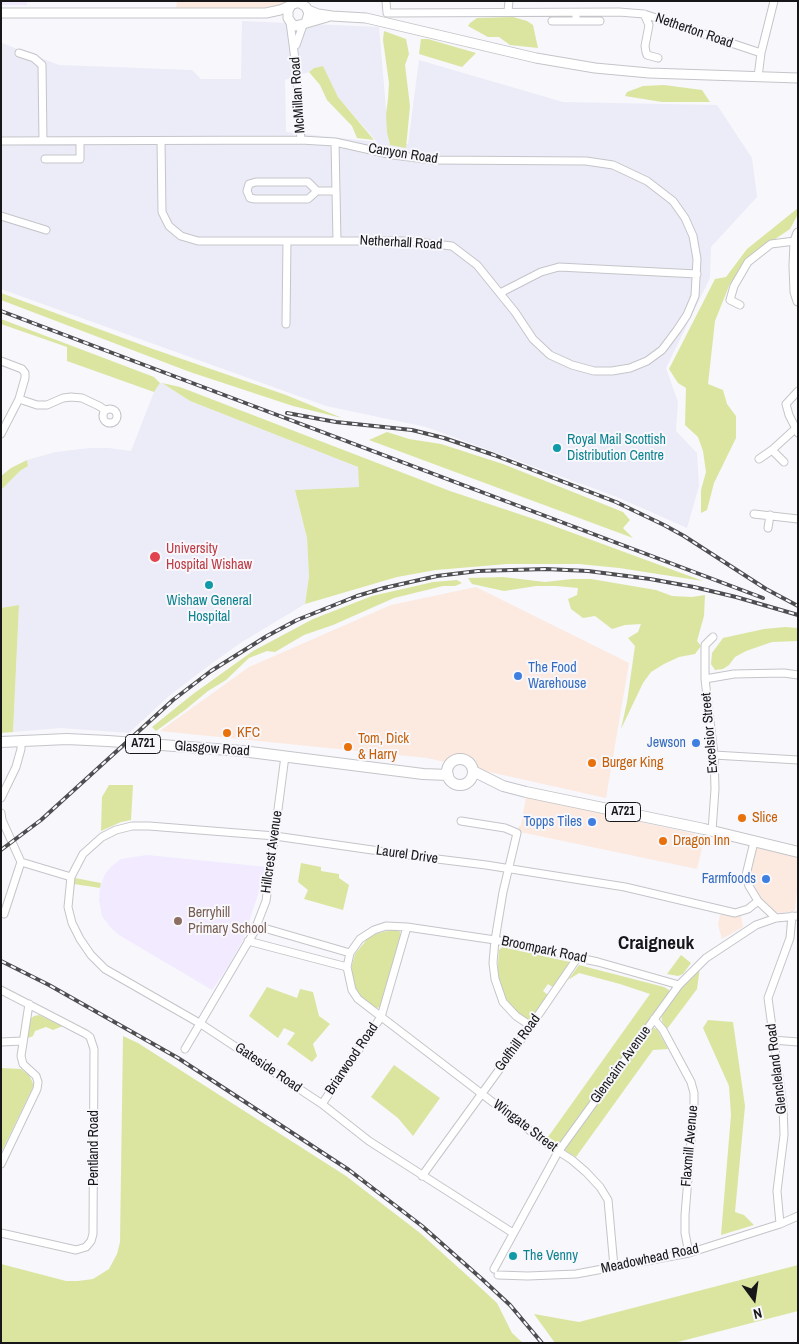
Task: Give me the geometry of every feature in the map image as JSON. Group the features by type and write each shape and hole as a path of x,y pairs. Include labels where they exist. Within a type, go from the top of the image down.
{"main road":[{"path":"289,20 288,11 293,4"},
{"path":"266,13 293,4 300,4 307,6 318,14 366,18 527,56 595,68 649,73 798,78"},
{"path":"304,24 309,16 307,6"},
{"path":"1,13 266,13 289,20 296,26 332,16"},
{"path":"796,237 798,301"},
{"name":"Glasgow Road","path":"1,742 67,739 108,741 285,756 423,774 448,771"},
{"name":"A721","path":"461,759 468,761 473,774 467,783 460,785 452,782 448,771 453,761 461,759"},
{"name":"A721","path":"473,774 526,792 712,831 798,852"}],"street":[{"name":"Netherton Road","path":"386,1 387,13 508,11 576,17 619,12 644,14 761,53"},
{"path":"508,1 508,11"},
{"path":"758,77 761,53 774,1"},
{"path":"644,14 648,25 644,46 648,55 658,58"},
{"path":"552,21 576,17 600,22"},
{"name":"McMillan Road","path":"289,20 294,50 301,140"},
{"name":"McMillan Road","path":"294,50 304,24"},
{"path":"18,53 34,58 42,65 43,142"},
{"name":"Canyon Road","path":"1,141 301,140 336,142 393,155 433,160 586,161 613,165 647,181 673,201 685,218 693,236 697,259 695,296"},
{"name":"Netherhall Road","path":"161,141 162,207 166,222 176,233 186,239 198,241 407,241 452,246 477,265 533,339 550,355 572,365 594,371 612,371 630,368 647,361 662,350 687,315 695,296"},
{"path":"45,159 80,159 80,142"},
{"path":"336,142 337,241"},
{"path":"317,191 308,199 255,200 250,198 247,191 249,184 256,182 308,182 317,191 336,192"},
{"path":"1,216 46,230"},
{"path":"740,305 730,300 734,286 748,262 770,244 796,237"},
{"path":"286,324 287,241"},
{"path":"500,293 541,272 559,267 697,274"},
{"path":"1,360 22,369 25,378 18,399 1,434"},
{"path":"759,459 796,431 786,404 798,391"},
{"path":"18,399 37,405 47,405 71,397 82,398 105,410"},
{"path":"772,450 784,462"},
{"path":"754,514 798,519"},
{"path":"768,528 770,515"},
{"name":"Excelsior Street","path":"712,831 715,789 714,755 705,678 705,645 713,637"},
{"path":"705,678 734,674 784,673 798,675"},
{"path":"1,798 16,767 21,749 21,741"},
{"path":"714,755 798,760"},
{"name":"Hillcrest Avenue","path":"185,1048 201,1024 257,926 266,902 285,756"},
{"path":"1,813 2,820 21,862 4,914"},
{"path":"461,820 505,828 517,833 508,869 495,940 495,979 503,1002 516,1016 531,1026"},
{"name":"Laurel Drive","path":"71,877 83,854 102,837 116,830 132,826 149,826 276,836 508,869 625,887 735,913 748,909 758,901"},
{"path":"754,842 746,875 758,901 776,918"},
{"path":"21,862 71,877"},
{"name":"Gateside Road","path":"71,877 68,907 72,923 80,939 105,968 201,1024 322,1104 369,1141 513,1233"},
{"name":"Glencairn Avenue","path":"496,1272 513,1233 558,1152 678,985 706,958 756,925 776,918 795,916"},
{"name":"Glencleland Road","path":"780,1224 777,1191 784,1135 783,1106 768,998 790,938 795,916"},
{"path":"248,942 347,967 350,953 257,926"},
{"name":"Broompark Road","path":"350,953 360,939 374,930 386,926 407,927 495,940 578,957 678,985"},
{"name":"Briarwood Road","path":"322,1104 381,1017 407,927"},
{"name":"Golfhill Road","path":"422,1176 531,1026 578,957"},
{"name":"Wingate Street","path":"347,967 352,990 358,999 586,1172 605,1192 608,1200 614,1266"},
{"path":"1,990 28,1004 21,1056 23,1064 36,1076 38,1082 37,1089 1,1164"},
{"name":"Pentland Road","path":"1,1232 76,1250 86,1247 91,1241 93,1234 94,1049 90,1037 28,1004"},
{"name":"Flaxmill Avenue","path":"654,1020 664,1030 691,1082 694,1093 685,1215 685,1233 689,1253"},
{"path":"773,1040 798,1042"},
{"path":"1,1042 22,1041"},
{"name":"Meadowhead Road","path":"496,1272 528,1276 576,1274 689,1253 780,1224 798,1216"}],"shaded area":[{"path":"1,1 27,1 27,5 1,5"},
{"path":"177,1 291,1 282,7 264,9 176,9"},
{"path":"242,21 379,27 389,143 408,144 419,60 563,102 717,105 752,158 757,197 711,247 710,278 666,368 678,402 676,431 697,453 699,486 687,528 617,497 426,427 326,406 1,289 1,41 59,65 192,70 201,79 241,79","holes":["323,66 338,97 377,142 286,132 285,80"]},
{"name":"University Hospital Wishaw","path":"160,383 190,401 358,467 359,487 295,490 307,538 309,576 305,604 242,642 207,667 169,696 129,733 61,728 13,732 19,605 1,608 1,490 20,471 28,466 27,460 56,452 89,448 131,451 154,392"},
{"path":"476,587 629,663 606,798 427,758 160,731 249,667 391,605"},
{"path":"526,797 705,836 697,869 520,832 518,827 521,825"},
{"path":"755,847 798,858 795,911 776,912 761,899 750,877"},
{"name":"Berryhill Primary School","path":"147,855 267,867 243,940 212,990 119,935 102,916 99,900 100,888 105,874 121,859"},
{"path":"720,915 741,916 743,927 722,939 718,925"}],"green space":[{"path":"513,17 533,25 538,48 510,45 499,37 488,37 468,26 477,18"},
{"path":"384,31 406,39 409,54 405,65 410,106 406,148 390,145 387,132 386,114 389,83 383,40"},
{"path":"421,39 428,39 476,53 462,67 419,54"},
{"path":"323,66 338,97 374,140 357,138 352,126 327,100 320,85 309,72 314,68"},
{"path":"664,85 702,90 710,102 662,102 625,96 627,92 643,86"},
{"path":"798,208 798,214 790,229 756,252 738,272 729,286 715,321 708,384 723,390 727,404 736,416 736,438 714,483 707,510 701,513 701,490 706,472 703,451 698,437 685,425 686,388 678,383 669,369 715,279 726,277 747,249"},
{"path":"1,293 153,349 286,395 342,418 293,406 190,372 1,300"},
{"path":"1,319 154,377 160,383 154,392 67,361 67,347 1,324"},
{"path":"162,383 180,387 450,491 543,522 703,581 579,564 507,564 436,570 397,577 305,604 309,576 307,538 295,490 359,487 358,467 190,401"},
{"path":"387,432 409,439 441,444 503,464 623,512 630,520 623,528 633,538 369,440"},
{"path":"27,460 28,466 20,471 1,490 1,476 11,468"},
{"path":"503,577 545,582 591,579 656,590 672,596 692,597 705,595 704,616 697,641 701,646 695,654 679,657 651,672 643,683 621,729 635,646 628,638 638,632 641,624 625,625 612,629 595,616 583,618 571,609 568,599 577,595 578,588 536,586 504,591 472,584 468,578"},
{"path":"457,580 462,583 394,598 333,625 304,635 275,652 267,651 249,658 226,680 208,691 156,731 152,727 193,694 253,651 313,619 372,596 433,582"},
{"path":"19,605 13,732 1,733 1,608"},
{"path":"798,628 798,641 772,642 746,651 735,657 723,669 715,670 711,664 712,653 723,638 764,629"},
{"path":"109,785 133,785 131,820 121,822 101,831 102,797"},
{"path":"301,863 321,867 321,871 339,874 339,878 349,885 343,910 304,899 308,890 298,882"},
{"path":"75,878 101,883 100,888 74,884"},
{"path":"391,930 399,930 402,937 381,1007 376,1008 355,991 352,979 352,965 355,954 368,938"},
{"path":"502,947 570,962 554,988 548,984 543,991 548,995 533,1018 529,1020 525,1020 520,1016 504,997 497,975 499,950"},
{"path":"681,955 691,963 683,974 678,976 667,974"},
{"path":"579,965 664,987 669,990 669,994 562,1142 557,1143 548,1137 650,994 579,973 568,980"},
{"path":"700,967 697,989 667,1029 662,1021 661,1014"},
{"path":"267,987 297,998 300,989 313,992 319,1016 330,1024 313,1044 317,1056 312,1062 287,1044 295,1033 284,1028 278,1038 249,1016"},
{"path":"39,1015 63,1026 53,1030 46,1027 35,1031 33,1036 26,1039 29,1020"},
{"path":"708,1020 733,1022 745,1106 735,1212 744,1215 754,1225 721,1235 731,1115 729,1086 703,1028"},
{"path":"650,1029 657,1029 668,1049 653,1050 576,1157 566,1151 564,1147"},
{"path":"123,1036 138,1043 346,1176 420,1233 497,1303 512,1333 523,1343 1,1343 1,1264 66,1281 78,1281 93,1279 109,1269 117,1254 120,1242"},
{"path":"394,1065 440,1098 413,1136 398,1118 371,1097"},
{"path":"1,1068 21,1069 29,1075 33,1087 1,1153"},
{"path":"798,1265 798,1311 674,1343 555,1343 534,1314 579,1322"}],"railway":[{"path":"1,311 763,598"},
{"path":"287,413 336,422 412,430 444,438 494,455 616,502 664,525 766,589 798,606"},
{"path":"1,850 41,820 173,700 211,671 267,636 297,620 357,596 384,588 437,576 478,571 546,569 588,571 694,587 798,615"},
{"path":"1,961 49,985 178,1058 349,1170 422,1226 483,1280 510,1305 542,1343"}],"place":[{"name":"Royal Mail Scottish Distribution Centre","path":"557,448"},
{"name":"University Hospital Wishaw","path":"155,557"},
{"name":"Wishaw General Hospital","path":"209,585"},
{"name":"The Food Warehouse","path":"518,676"},
{"name":"KFC","path":"227,733"},
{"name":"Jewson","path":"696,743"},
{"name":"Tom, Dick & Harry","path":"348,747"},
{"name":"Burger King","path":"592,763"},
{"name":"Slice","path":"742,818"},
{"name":"Topps Tiles","path":"592,822"},
{"name":"Dragon Inn","path":"663,841"},
{"name":"Farmfoods","path":"766,879"},
{"name":"Berryhill Primary School","path":"178,921"},
{"name":"The Venny","path":"513,1256"}],"district":[{"name":"Craigneuk","path":"656,944"}]}
